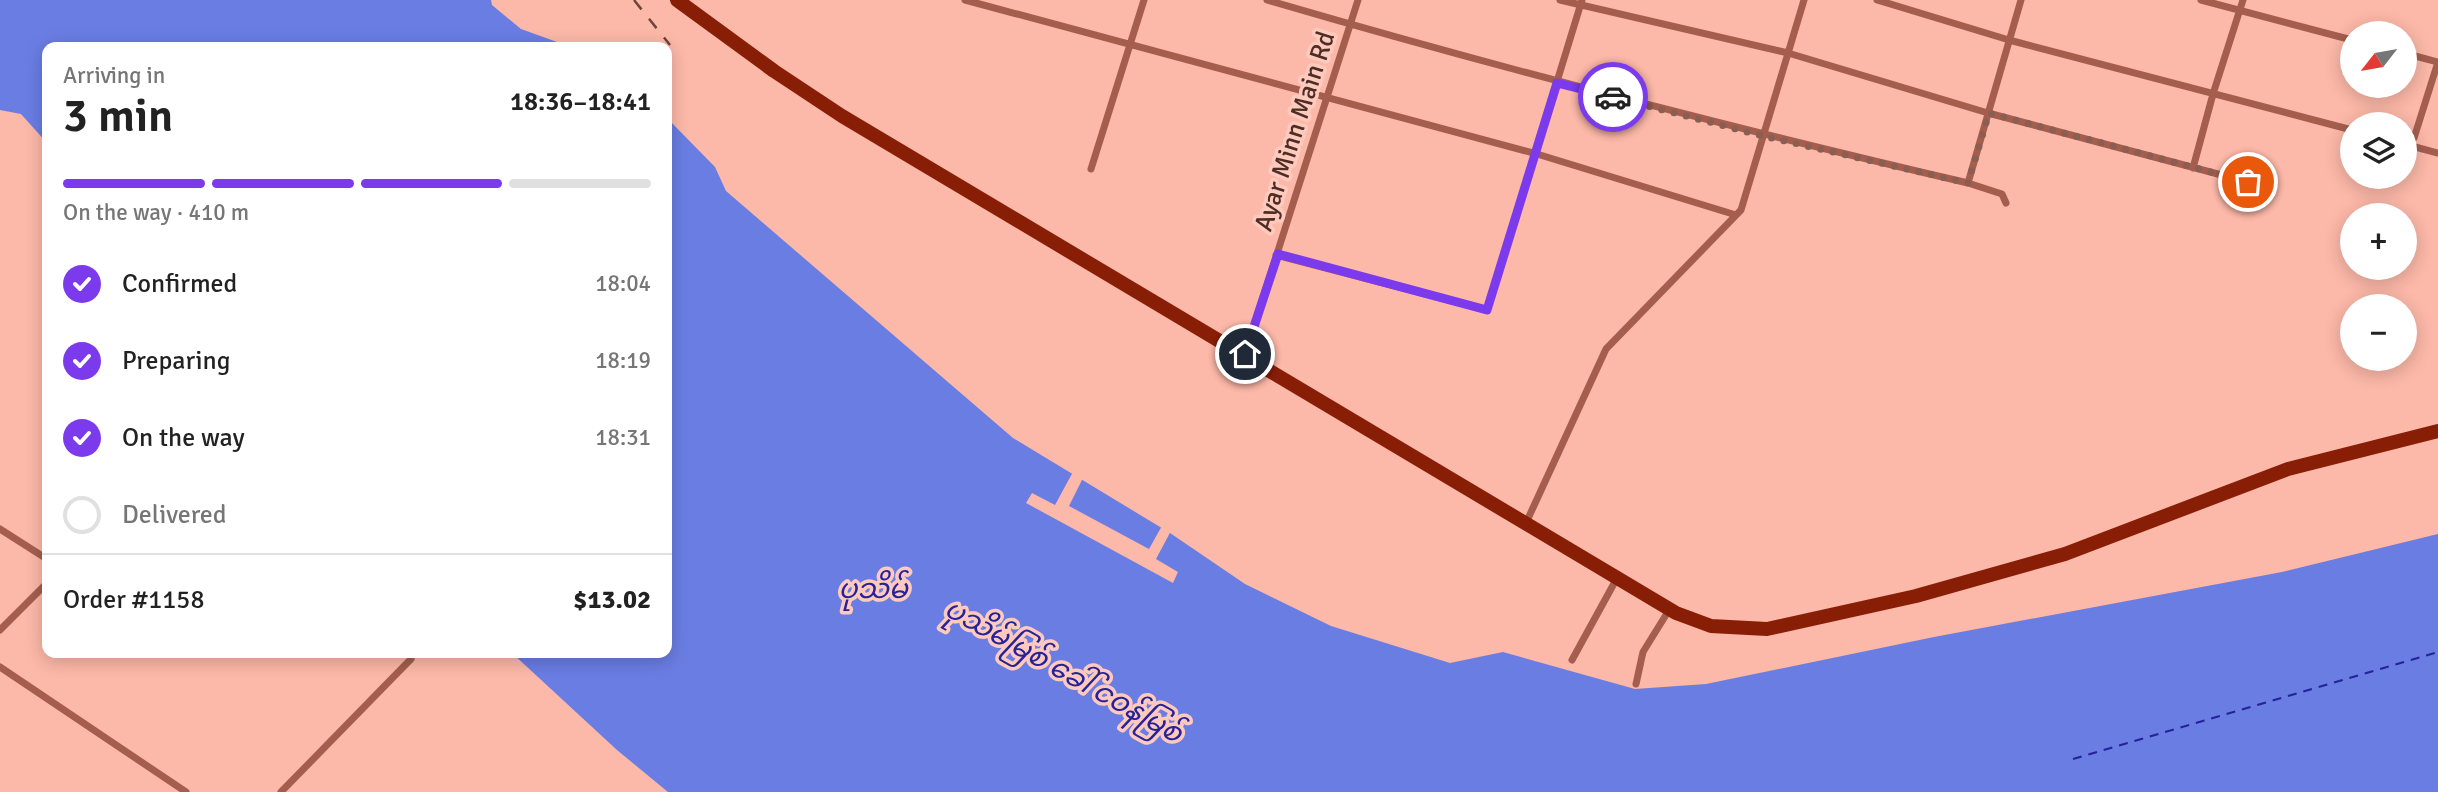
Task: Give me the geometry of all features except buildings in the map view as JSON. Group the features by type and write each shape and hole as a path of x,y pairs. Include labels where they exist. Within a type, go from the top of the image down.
{"street":[{"path":"677,0 774,71 842,116 1669,609 1711,626 1767,629 1916,596 2065,554 2288,468 2438,431"},
{"path":"965,0 1536,154 1736,215"},
{"path":"1091,169 1144,0"},
{"path":"1267,0 1557,83 1763,136 1968,183 2002,194 2006,203"},
{"name":"Ayar Minn Main Rd","path":"1245,354 1358,0"},
{"path":"1560,0 1788,53 1989,113 2248,182"},
{"path":"1526,524 1606,348 1741,210 1804,0"},
{"path":"1877,0 2008,40 2340,127"},
{"path":"1968,183 2021,0"},
{"path":"2201,0 2340,37"},
{"path":"2193,168 2243,0"},
{"path":"1276,255 1487,310 1582,3"},
{"path":"2417,56 2438,62 2417,128"},
{"path":"2417,147 2438,153"},
{"path":"0,529 42,556"},
{"path":"1572,660 1617,578"},
{"path":"0,630 42,588"},
{"path":"1636,684 1643,652 1669,609"},
{"path":"281,792 411,659"},
{"path":"0,667 186,792"}],"water":[{"path":"0,0 491,0 492,5 521,29 557,42 42,42 42,137 21,114 0,110"},
{"name":"ပုသိမ်","path":"672,123 715,167 726,191 1013,438 1170,533 1245,584 1331,626 1450,663 1503,652 1635,689 1706,684 1934,637 2282,572 2438,534 2438,792 668,792 617,750 517,658 672,658"}],"pier":[{"path":"1074,470 1084,476 1069,506 1149,549 1163,524 1172,529 1156,559 1178,572 1173,583 1026,503 1032,493 1055,505"}],"ferry route":[{"path":"2073,759 2438,652"}],"railway":[{"path":"634,0 668,42"}],"way so far":[{"path":"1613,97 1763,136 1968,183 1989,113 2248,182"}],"route":[{"path":"1245,354 1278,254 1487,310 1557,83 1613,97"}],"water label":[{"name":"ပုသိမ်မြစ် ခေါ် ငဝန်မြစ်","path":"1064,670"}]}
